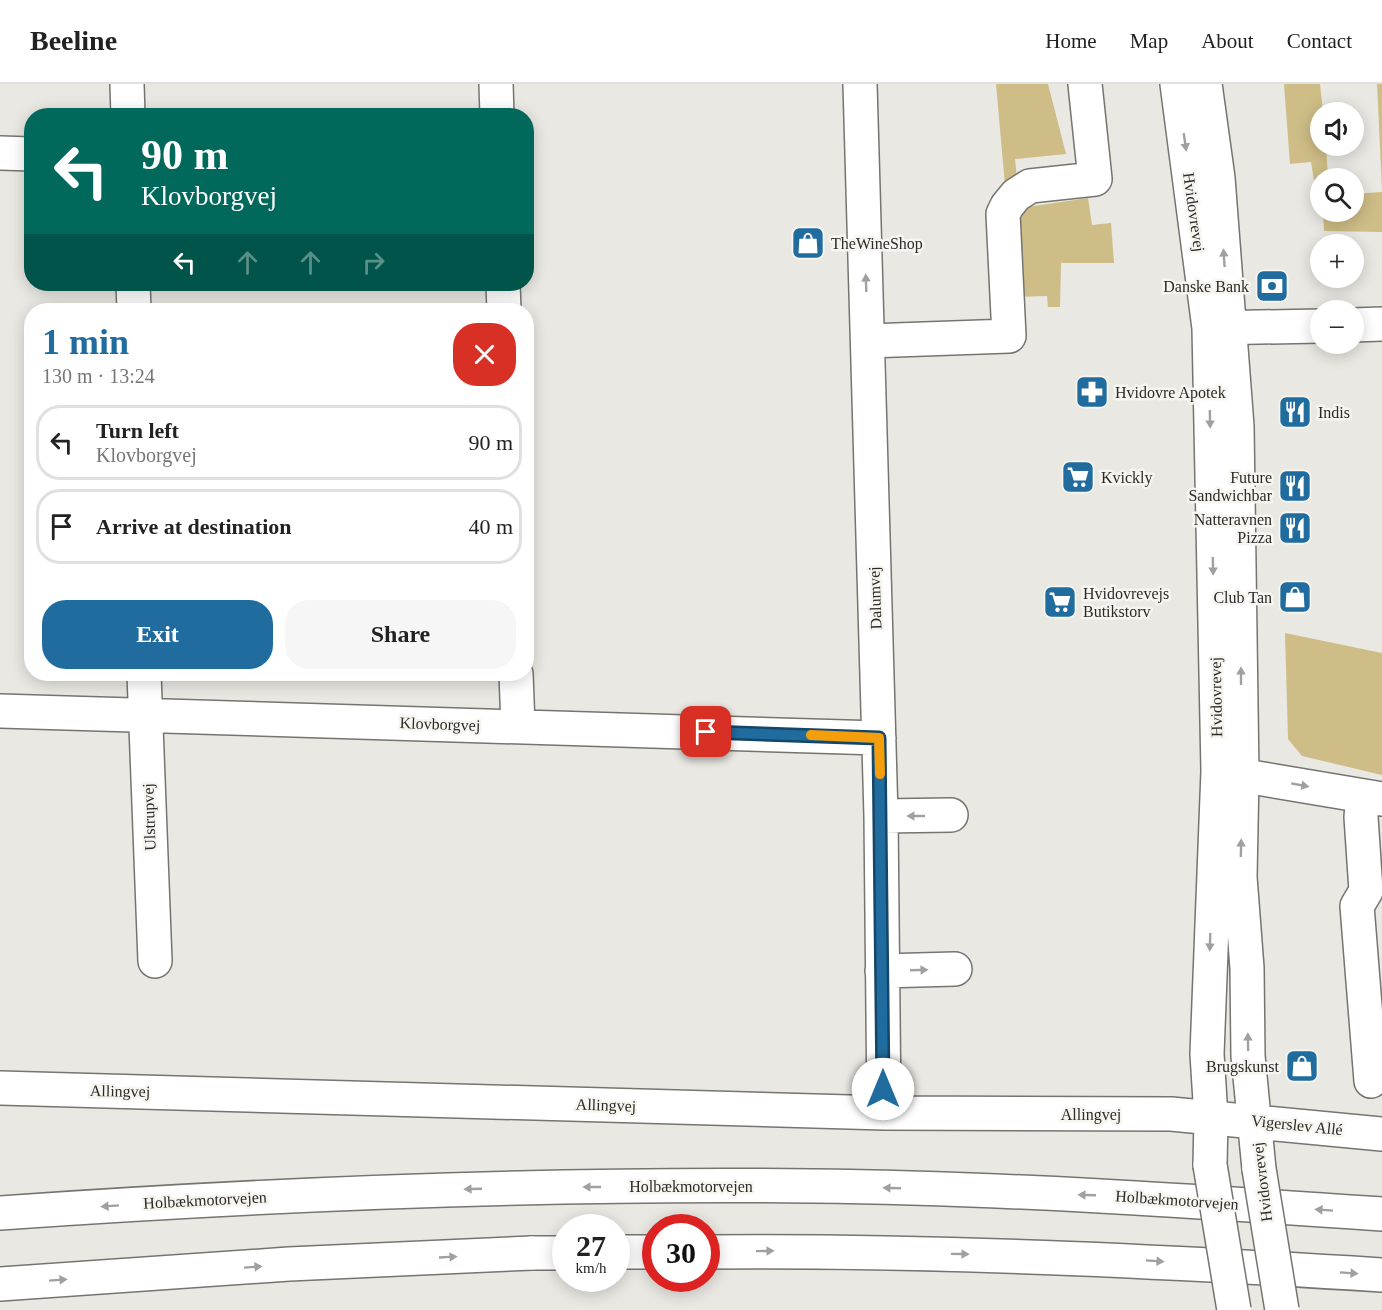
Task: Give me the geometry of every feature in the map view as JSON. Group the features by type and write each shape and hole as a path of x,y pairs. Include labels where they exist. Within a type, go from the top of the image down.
{"main road":[{"path":"127,84 128,108"},
{"path":"496,84 497,108"},
{"name":"Dalumvej","path":"860,84 881,816 884,1113"},
{"path":"868,341 1009,336 1003,214 1016,195 1030,186 1095,179 1085,84"},
{"name":"Hvidovrevej","path":"1177,84 1237,426 1230,773 1207,1054 1211,1117 1210,1165 1234,1310"},
{"name":"Hvidovrevej","path":"1205,84 1218,178 1219,328"},
{"path":"0,153 24,154"},
{"path":"1364,325 1382,324"},
{"path":"1219,328 1310,326"},
{"name":"Ulstrupvej","path":"144,681 154,961"},
{"path":"516,681 518,726"},
{"name":"Klovborgvej","path":"0,711 879,738"},
{"path":"1230,773 1372,797 1361,817 1366,891 1357,906 1371,1081"},
{"name":"Hvidovrevej","path":"1230,773 1247,968 1248,1056 1259,1169 1282,1310"},
{"path":"881,816 951,815"},
{"path":"882,971 956,969"},
{"name":"Allingvej","path":"0,1088 884,1113 1171,1114 1211,1117"},
{"name":"Vigerslev Allé","path":"1211,1117 1382,1134"},
{"name":"Holbækmotorvejen","path":"0,1213 190,1200 531,1187 814,1186 1118,1196 1382,1214"},
{"path":"720,1252 820,1251 1117,1258 1382,1275"},
{"path":"0,1284 289,1264 552,1253"}],"shaded area":[{"path":"996,84 1048,84 1066,154 1015,159 1020,208 1088,198 1092,225 1111,223 1114,263 1061,263 1060,307 1048,307 1047,296 1015,297"},
{"path":"1284,84 1320,84 1322,102 1310,102 1310,156 1327,156 1327,168 1312,168 1311,162 1290,164"},
{"path":"1377,84 1382,84 1382,189"},
{"path":"1382,192 1382,232 1324,231 1324,222 1364,222 1364,193"},
{"path":"1285,633 1382,653 1382,775 1302,756 1288,739"}],"slow traffic":[{"path":"811,735 879,738 880,774"}],"place":[{"name":"TheWineShop","path":"808,243"},
{"name":"Danske Bank","path":"1272,286"},
{"name":"Hvidovre Apotek","path":"1092,392"},
{"name":"Indis","path":"1295,412"},
{"name":"Kvickly","path":"1078,477"},
{"name":"Future Sandwichbar","path":"1295,486"},
{"name":"Natteravnen Pizza","path":"1295,528"},
{"name":"Club Tan","path":"1295,597"},
{"name":"Hvidovrevejs Butikstorv","path":"1060,602"},
{"name":"Brugskunst","path":"1302,1066"}],"route":[{"path":"706,732 879,738 883,1089"}]}
